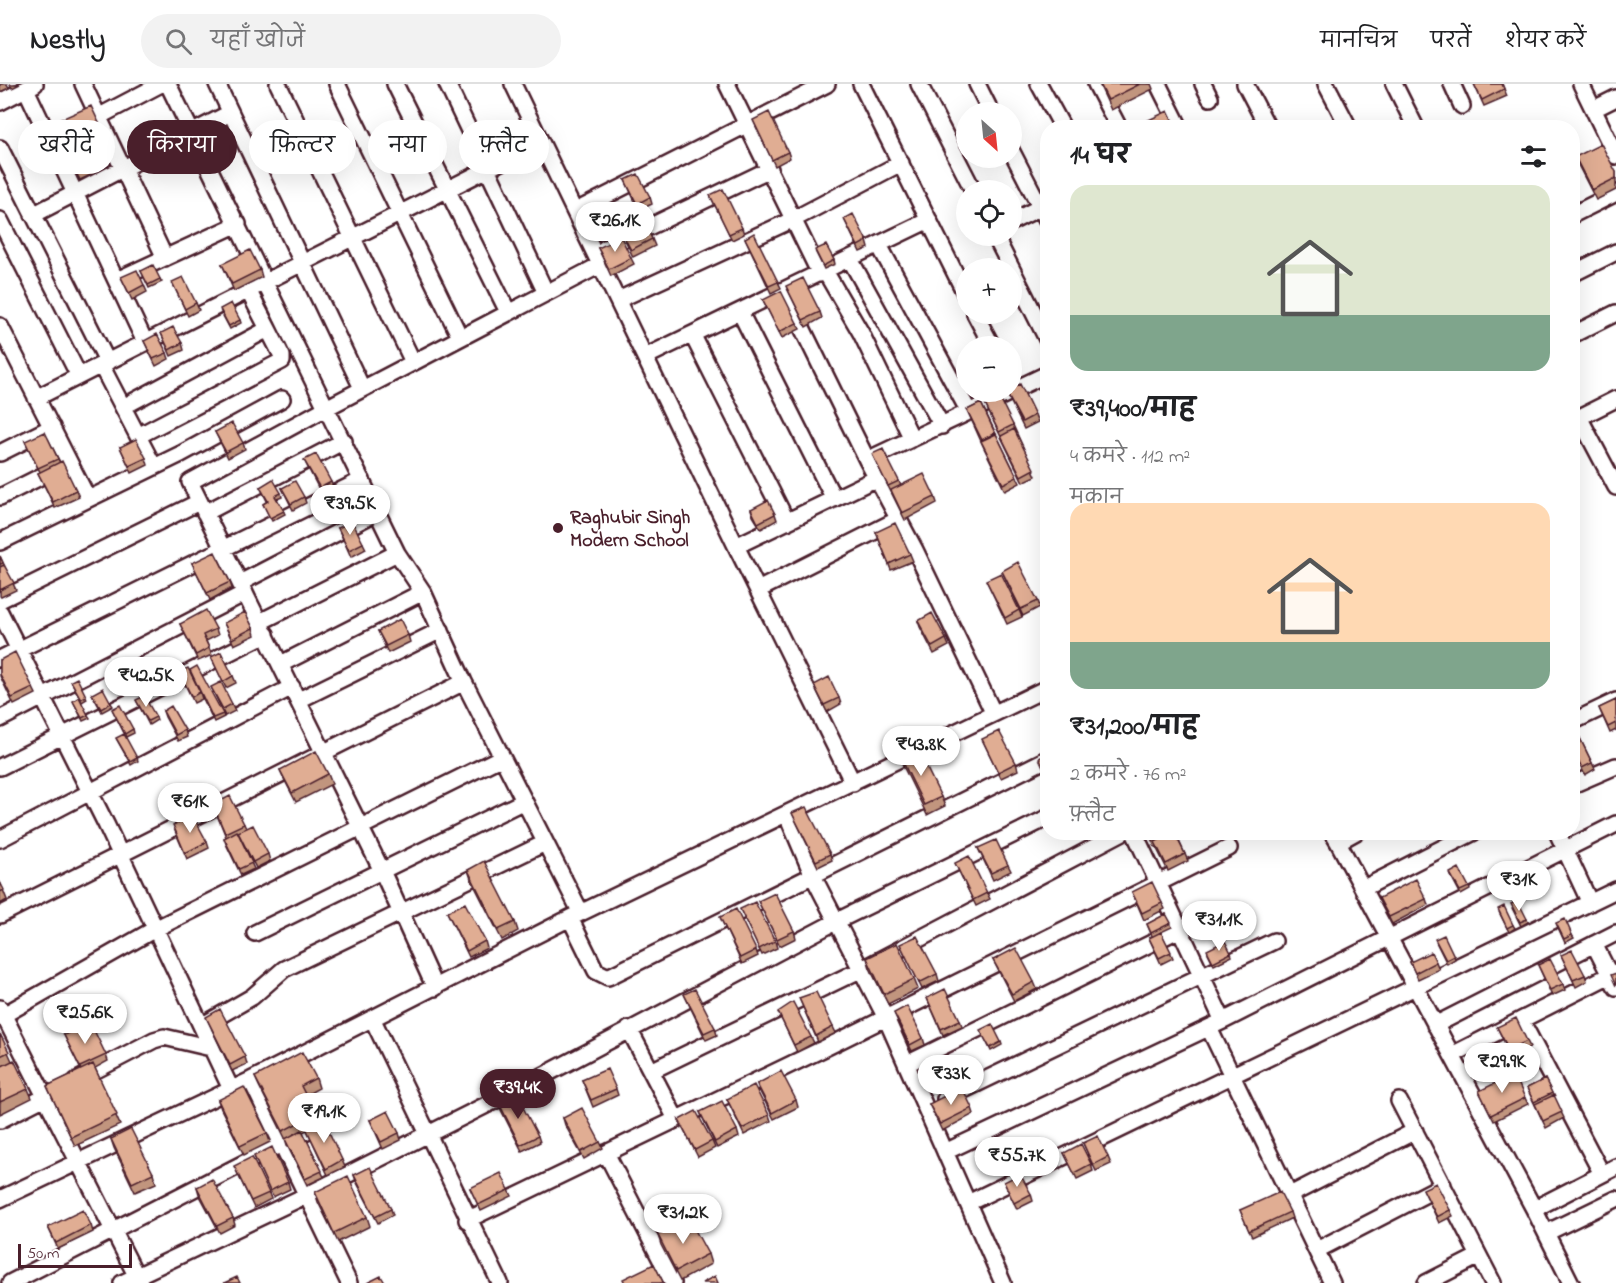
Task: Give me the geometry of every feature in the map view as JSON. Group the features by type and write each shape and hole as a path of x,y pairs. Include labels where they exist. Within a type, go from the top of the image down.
{"street":[{"path":"82,84 165,258"},
{"path":"98,117 161,84"},
{"path":"168,84 186,120"},
{"path":"217,84 362,388"},
{"path":"278,84 413,362"},
{"path":"337,84 460,337"},
{"path":"395,84 508,312"},
{"path":"447,84 465,120"},
{"path":"513,84 531,120"},
{"path":"727,84 822,272 861,333 912,440"},
{"path":"576,211 827,84"},
{"path":"861,84 956,275"},
{"path":"919,84 968,180"},
{"path":"977,84 987,102"},
{"path":"1040,84 1059,120"},
{"path":"1096,84 1115,120"},
{"path":"1158,84 1176,120"},
{"path":"1203,84 1210,98"},
{"path":"1245,84 1264,120"},
{"path":"1326,84 1345,120"},
{"path":"1394,84 1412,120"},
{"path":"1452,84 1462,106"},
{"path":"1581,84 1616,156"},
{"path":"0,102 31,86 74,193 145,342"},
{"path":"1594,109 1616,98"},
{"path":"217,120 230,113"},
{"path":"0,148 123,407 154,467"},
{"path":"549,156 736,546 853,783"},
{"path":"618,300 794,219 901,163"},
{"path":"33,214 127,166"},
{"path":"1021,168 1040,202"},
{"path":"435,988 382,871 296,693 190,486 192,479 546,292 599,258 770,169"},
{"path":"213,174 397,553 423,592 464,682 545,843 596,972 608,977 1040,762"},
{"path":"36,398 479,174"},
{"path":"491,174 546,292"},
{"path":"1580,211 1616,193"},
{"path":"1022,218 1040,213"},
{"path":"0,220 80,376"},
{"path":"645,357 693,336 929,220"},
{"path":"116,280 238,224"},
{"path":"879,244 969,412"},
{"path":"1000,246 1040,325"},
{"path":"1580,270 1616,252"},
{"path":"850,259 942,426"},
{"path":"138,436 282,361 282,356 248,290"},
{"path":"784,291 993,712"},
{"path":"741,312 834,499"},
{"path":"1580,331 1616,313"},
{"path":"0,326 88,499"},
{"path":"123,407 268,329"},
{"path":"693,336 787,522"},
{"path":"1022,385 1040,377"},
{"path":"0,542 154,467 282,399"},
{"path":"1580,417 1616,399"},
{"path":"867,460 989,402"},
{"path":"1580,426 1616,488"},
{"path":"0,453 52,427"},
{"path":"0,600 344,441"},
{"path":"0,497 70,462"},
{"path":"736,546 877,478"},
{"path":"0,659 363,480"},
{"path":"0,719 243,588 377,512"},
{"path":"758,590 899,519"},
{"path":"0,767 63,736 397,553"},
{"path":"281,664 423,592"},
{"path":"0,612 90,791 231,1089"},
{"path":"0,839 90,791 296,693 441,630"},
{"path":"0,915 464,682"},
{"path":"0,1199 251,1080 373,1020 575,915 787,815 993,712 1040,691"},
{"path":"1580,718 1616,701"},
{"path":"502,757 155,929 1,1014 113,1230 133,1281 513,1091 837,921 1040,821"},
{"path":"1580,782 1616,766"},
{"path":"255,933 524,801"},
{"path":"787,815 813,876 886,1018 1004,1283"},
{"path":"945,1152 1216,1025 1616,824"},
{"path":"651,1071 862,969 1108,840"},
{"path":"1138,840 1202,975 1232,1076 1332,1283"},
{"path":"1337,840 1534,1209 1571,1283"},
{"path":"1364,888 1458,840"},
{"path":"1561,840 1590,903"},
{"path":"201,1026 252,997 284,969 545,843"},
{"path":"467,1220 886,1018 1229,848"},
{"path":"968,1203 1616,890"},
{"path":"907,1064 1180,928"},
{"path":"1435,1024 1616,933"},
{"path":"927,1108 1274,941"},
{"path":"1452,1055 1521,1020 1614,978 1594,944"},
{"path":"373,1020 467,1220 500,1283"},
{"path":"1521,1020 1602,1174"},
{"path":"629,1029 676,1119"},
{"path":"0,1120 154,1040 164,1037 183,1040 194,1046 211,1048"},
{"path":"9,1071 27,1062"},
{"path":"251,1080 349,1283"},
{"path":"1399,1101 1493,1283"},
{"path":"10,1283 328,1120"},
{"path":"1290,1195 1415,1131"},
{"path":"606,1153 674,1283"},
{"path":"1534,1209 1616,1167"},
{"path":"1317,1250 1443,1185"},
{"path":"1546,1233 1616,1199"},
{"path":"1426,1283 1479,1256"}],"building":[{"path":"1100,84 1140,84 1108,100"},
{"path":"1474,84 1502,84 1504,89 1482,100"},
{"path":"91,106 98,120 59,120"},
{"path":"1168,111 1172,120 1148,120"},
{"path":"769,112 788,152 772,160 753,120"},
{"path":"1601,144 1616,172 1616,178 1592,190 1580,167 1580,154"},
{"path":"638,174 650,197 637,204 625,180"},
{"path":"723,189 742,228 729,234 710,195"},
{"path":"853,214 867,241 858,246 844,219"},
{"path":"645,224 652,239 631,250 623,235"},
{"path":"754,233 778,282 769,286 745,238"},
{"path":"621,237 631,258 609,269 598,248"},
{"path":"826,245 834,260 823,266 815,250"},
{"path":"250,250 260,270 232,284 222,264"},
{"path":"153,265 160,279 148,285 141,271"},
{"path":"137,270 144,285 129,293 121,277"},
{"path":"183,277 196,303 185,309 172,282"},
{"path":"803,278 820,312 803,320 786,286"},
{"path":"781,291 797,323 779,332 763,300"},
{"path":"231,303 240,320 229,326 220,309"},
{"path":"173,327 182,343 169,350 161,333"},
{"path":"157,334 167,353 153,359 144,341"},
{"path":"1022,388 1035,415 1022,422 1011,402 1022,402"},
{"path":"984,402 1002,402 1013,425 999,432"},
{"path":"981,403 995,433 982,440 967,410"},
{"path":"232,423 243,443 226,452 215,432"},
{"path":"1014,429 1034,469 1021,476 1001,436"},
{"path":"45,432 58,459 38,468 25,441"},
{"path":"996,434 1017,477 1003,484 981,441"},
{"path":"136,439 146,458 129,466 120,447"},
{"path":"883,449 899,481 888,486 872,454"},
{"path":"316,454 331,482 320,488 304,460"},
{"path":"62,461 76,490 53,502 38,473"},
{"path":"924,474 935,497 902,513 891,490"},
{"path":"273,479 281,493 275,496 284,511 270,518 263,504 268,501 260,487"},
{"path":"295,481 304,497 291,504 282,488"},
{"path":"768,500 775,514 758,523 751,509"},
{"path":"352,521 363,543 349,550 338,528"},
{"path":"895,523 910,554 889,564 876,532"},
{"path":"215,552 230,582 207,593 192,563"},
{"path":"1018,562 1038,601 1021,609 1002,571"},
{"path":"4,565 14,583 0,590 0,567"},
{"path":"1001,573 1019,610 1005,618 986,580"},
{"path":"206,610 216,629 203,635 209,648 196,655 180,624"},
{"path":"245,612 253,628 232,639 224,623"},
{"path":"932,613 946,639 932,647 918,621"},
{"path":"400,619 408,635 386,646 378,631"},
{"path":"15,652 33,688 12,698 0,674 0,660"},
{"path":"221,652 233,676 223,682 211,657"},
{"path":"197,666 223,714 213,718 190,670"},
{"path":"188,668 200,692 192,697 179,672"},
{"path":"829,677 839,698 824,705 814,685"},
{"path":"77,678 86,696 81,699 71,681"},
{"path":"221,682 232,704 223,709 211,687"},
{"path":"103,688 111,703 101,709 92,694"},
{"path":"144,696 156,717 148,721 136,700"},
{"path":"79,697 88,715 82,718 73,701"},
{"path":"1616,700 1616,723 1608,727 1599,708"},
{"path":"120,705 133,729 125,734 112,709"},
{"path":"171,706 185,730 176,735 163,711"},
{"path":"999,731 1016,763 998,772 982,739"},
{"path":"124,734 137,758 130,762 116,738"},
{"path":"1580,738 1592,763 1582,768 1580,764"},
{"path":"917,748 941,797 924,805 900,756"},
{"path":"316,751 328,774 292,793 280,770"},
{"path":"230,796 244,824 225,833 213,805"},
{"path":"806,807 830,854 816,861 792,813"},
{"path":"193,816 207,842 185,853 173,825"},
{"path":"253,825 268,854 253,862 238,832"},
{"path":"237,831 252,863 239,869 224,838"},
{"path":"996,840 1008,865 991,873 978,848"},
{"path":"1178,840 1185,854 1166,864 1155,842"},
{"path":"969,856 987,893 973,900 955,863"},
{"path":"484,861 515,922 498,930 468,870"},
{"path":"1459,868 1469,887 1460,891 1450,873"},
{"path":"1416,879 1426,899 1389,917 1379,898"},
{"path":"1152,882 1162,903 1142,913 1132,892"},
{"path":"775,893 794,931 777,939 758,901"},
{"path":"1518,901 1527,919 1520,922 1511,904"},
{"path":"755,902 775,941 759,949 740,909"},
{"path":"465,903 485,941 467,951 447,912"},
{"path":"1504,906 1513,925 1507,928 1498,909"},
{"path":"736,909 756,950 740,958 720,917"},
{"path":"1166,914 1171,923 1151,933 1147,924"},
{"path":"1565,919 1572,935 1564,939 1556,923"},
{"path":"1161,932 1171,952 1159,958 1149,938"},
{"path":"1444,935 1454,956 1446,960 1435,939"},
{"path":"917,936 937,974 919,983 900,944"},
{"path":"1225,941 1231,953 1213,962 1207,950"},
{"path":"897,943 914,979 884,994 867,958"},
{"path":"1016,948 1034,982 1012,994 993,960"},
{"path":"1572,950 1585,975 1573,980 1561,955"},
{"path":"1431,952 1436,962 1415,973 1410,962"},
{"path":"1550,959 1563,984 1550,990 1538,965"},
{"path":"1616,973 1616,986 1611,975"},
{"path":"695,989 715,1028 704,1033 684,994"},
{"path":"945,989 960,1020 941,1029 927,998"},
{"path":"816,992 833,1027 816,1036 799,998"},
{"path":"793,1002 811,1037 794,1045 778,1012"},
{"path":"907,1006 923,1038 910,1045 894,1013"},
{"path":"220,1009 245,1057 230,1065 206,1017"},
{"path":"1516,1018 1527,1041 1509,1050 1497,1027"},
{"path":"90,1022 106,1055 80,1067 64,1035"},
{"path":"992,1024 1001,1042 990,1048 980,1030"},
{"path":"0,1034 9,1052 0,1056"},
{"path":"302,1052 316,1078 301,1086 315,1114 283,1131 255,1077"},
{"path":"14,1060 28,1089 0,1102 0,1067"},
{"path":"93,1064 117,1115 71,1137 47,1086"},
{"path":"607,1069 616,1089 591,1100 582,1080"},
{"path":"781,1071 796,1100 772,1113 757,1084"},
{"path":"1514,1074 1525,1098 1491,1115 1479,1091"},
{"path":"1545,1079 1552,1093 1534,1102 1527,1088"},
{"path":"754,1085 769,1115 742,1129 727,1099"},
{"path":"244,1087 267,1133 240,1146 218,1100"},
{"path":"962,1087 972,1108 940,1124 929,1104"},
{"path":"516,1094 538,1136 520,1145 499,1103"},
{"path":"1554,1095 1562,1112 1543,1121 1535,1104"},
{"path":"722,1101 737,1130 715,1142 700,1112"},
{"path":"582,1108 600,1142 581,1152 563,1118"},
{"path":"388,1111 399,1133 381,1142 370,1120"},
{"path":"696,1111 712,1141 695,1150 679,1120"},
{"path":"323,1119 342,1160 326,1169 306,1128"},
{"path":"131,1129 153,1173 132,1183 111,1139"},
{"path":"302,1130 322,1171 305,1179 285,1139"},
{"path":"1098,1136 1108,1157 1093,1165 1083,1143"},
{"path":"1081,1144 1091,1164 1074,1173 1064,1153"},
{"path":"272,1147 288,1182 270,1191 254,1156"},
{"path":"252,1157 269,1193 251,1201 234,1166"},
{"path":"370,1167 391,1209 375,1217 354,1175"},
{"path":"501,1173 509,1190 478,1205 470,1188"},
{"path":"1020,1174 1031,1194 1014,1203 1004,1182"},
{"path":"348,1176 367,1217 334,1233 315,1192"},
{"path":"212,1179 233,1218 217,1226 197,1187"},
{"path":"1436,1183 1450,1210 1437,1217 1423,1189"},
{"path":"1280,1192 1290,1212 1249,1231 1240,1210"},
{"path":"83,1210 91,1225 56,1243 48,1227"},
{"path":"689,1219 708,1254 676,1271 658,1235"},
{"path":"654,1264 663,1282 625,1283 623,1279"},
{"path":"381,1276 385,1283 367,1283"},
{"path":"715,1276 718,1283 702,1283"},
{"path":"237,1277 240,1283 224,1283"}],"place":[{"name":"Raghubir Singh Modern School","path":"558,528"}]}
